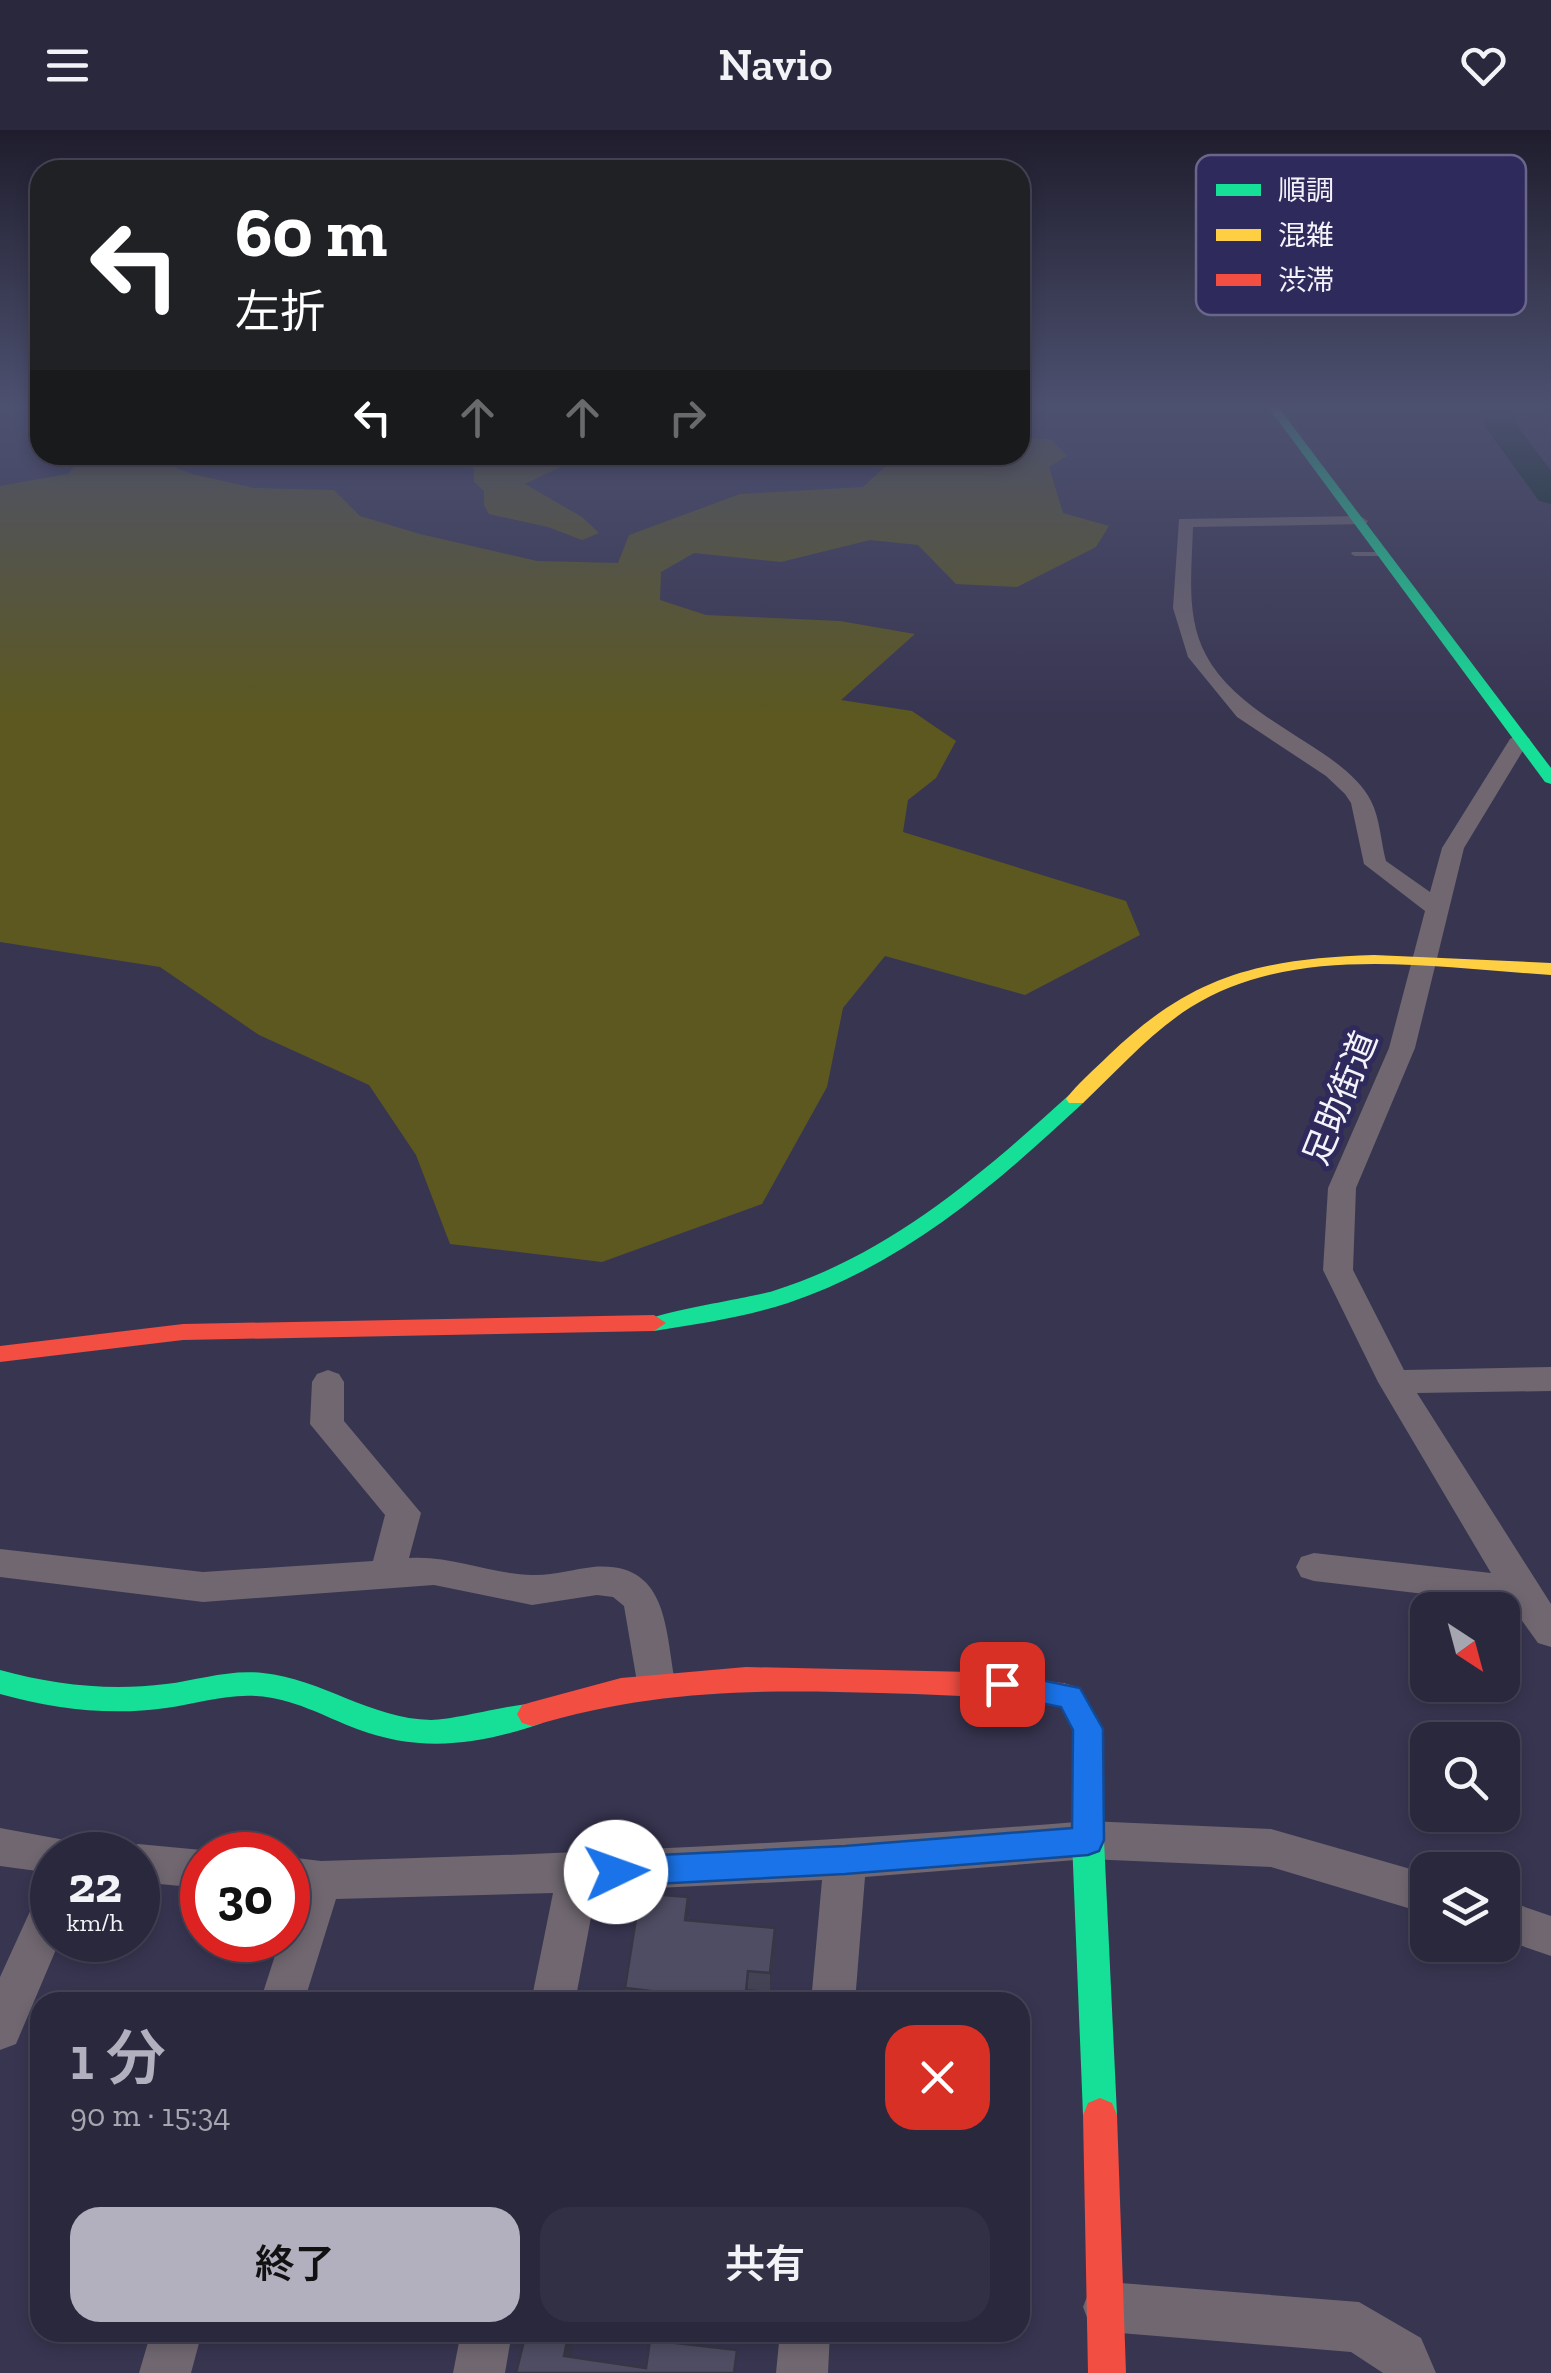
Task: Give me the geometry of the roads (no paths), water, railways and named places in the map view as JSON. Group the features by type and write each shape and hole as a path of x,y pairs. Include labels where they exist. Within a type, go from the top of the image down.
{"street":[{"path":"1351,509 1551,780"},
{"path":"1360,521 1185,522 1182,608 1197,657 1244,713 1334,772 1354,790 1362,803 1376,864 1437,908"},
{"name":"足助街道","path":"1520,739 1453,848 1426,967 1402,1048 1342,1188 1338,1270 1394,1382 1521,1591 1551,1632"},
{"path":"0,1354 79,1338 184,1331 604,1327 749,1309 815,1288 904,1242 1080,1096 1168,1014 1224,982 1287,968 1551,969"},
{"path":"1394,1382 1551,1378"},
{"path":"328,1382 327,1424 403,1513 392,1554 392,1573"},
{"path":"0,1563 217,1587 434,1571 532,1590 597,1581 617,1583 642,1601 656,1682"},
{"path":"1314,1567 1521,1591"},
{"path":"0,1682 37,1695 74,1700 115,1700 258,1684 287,1690 403,1730 433,1735 496,1725 619,1688 656,1682 772,1677 982,1684 1070,1696 1088,1729 1088,1840 1108,2307 1107,2373"},
{"path":"310,1878 578,1874 845,1860 1088,1840 1272,1848 1410,1889"},
{"path":"0,1848 30,1851"},
{"path":"834,1992 845,1860"},
{"path":"555,1992 578,1874"},
{"path":"1520,1925 1551,1936"},
{"path":"0,2028 30,1960"},
{"path":"284,1992 289,1962"},
{"path":"1108,2307 1359,2327 1403,2356 1410,2373"},
{"path":"165,2373 175,2342"},
{"path":"479,2373 485,2342"},
{"path":"802,2373 804,2342"}],"lane":[{"path":"1354,554 1384,554"}]}
